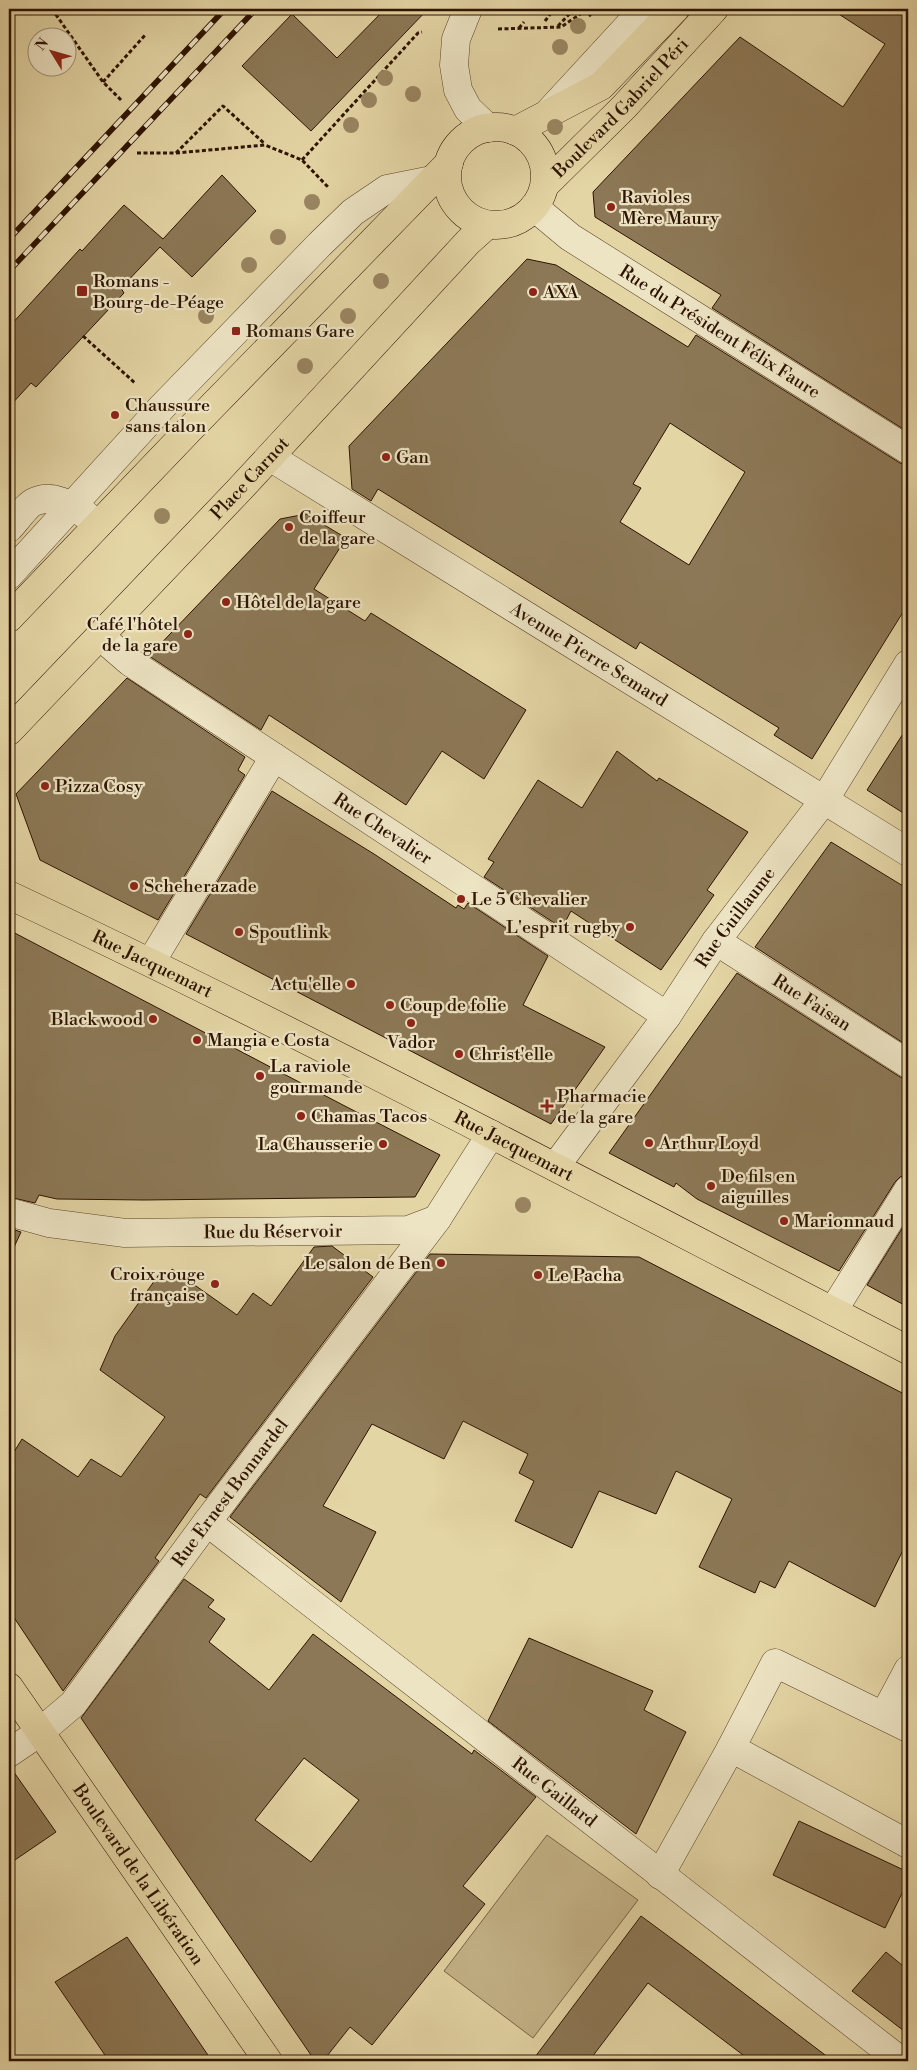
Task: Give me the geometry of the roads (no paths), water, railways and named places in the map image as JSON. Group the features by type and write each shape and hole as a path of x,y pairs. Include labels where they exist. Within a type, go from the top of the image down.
{"main road":[{"name":"Boulevard Gabriel Péri","path":"515,130 601,86 674,9"},
{"name":"Boulevard Gabriel Péri","path":"539,196 714,9"},
{"path":"9,618 440,171 463,140 474,132 488,128 501,127 515,130 536,147 543,158 546,171 539,196 521,219 504,225 488,225 474,220 463,212 449,190 447,177 440,171"},
{"name":"Place Carnot","path":"9,731 270,457 468,242 488,225"},
{"name":"Rue Jacquemart","path":"9,895 151,962 491,1134 908,1350"},
{"name":"Boulevard de la Libération","path":"9,1687 264,2060"}],"street":[{"path":"468,9 456,38 454,65 458,90 468,109 488,128"},
{"name":"Boulevard Gabriel Péri","path":"549,112 644,9"},
{"path":"9,575 162,407 353,212 387,189 440,171"},
{"name":"Rue du Président Félix Faure","path":"539,196 570,237 908,450"},
{"name":"Avenue Pierre Semard","path":"270,457 908,852"},
{"path":"9,528 33,502 53,498 72,506 99,523"},
{"name":"Rue Chevalier","path":"100,637 130,662 667,1016"},
{"name":"Rue Guillaume","path":"555,1167 667,1016 716,941 826,800 908,666"},
{"path":"151,962 274,757"},
{"name":"Rue Faisan","path":"716,941 908,1064"},
{"path":"437,1219 491,1134"},
{"path":"832,1311 908,1190"},
{"name":"Rue du Réservoir","path":"9,1212 49,1223 125,1233 408,1230 437,1219"},
{"name":"Rue Ernest Bonnardel","path":"9,1753 40,1732 73,1704 207,1522 437,1219"},
{"name":"Rue Gaillard","path":"207,1522 901,2061"},
{"path":"660,1874 731,1748 775,1663 908,1728"},
{"path":"884,1715 908,1670"},
{"path":"731,1748 908,1844"}],"railway":[{"path":"9,239 225,9"},
{"path":"9,271 256,9"}],"place":[{"name":"Ravioles Mère Maury","path":"611,207"},
{"name":"Romans - Bourg-de-Péage","path":"82,291"},
{"name":"AXA","path":"533,292"},
{"name":"Romans Gare","path":"236,331"},
{"name":"Chaussure sans talon","path":"115,415"},
{"name":"Gan","path":"386,457"},
{"name":"Coiffeur de la gare","path":"289,527"},
{"name":"Hôtel de la gare","path":"226,602"},
{"name":"Café l'hôtel de la gare","path":"188,634"},
{"name":"Pizza Cosy","path":"45,786"},
{"name":"Scheherazade","path":"134,886"},
{"name":"Le 5 Chevalier","path":"461,899"},
{"name":"L'esprit rugby","path":"630,927"},
{"name":"Spoutlink","path":"239,932"},
{"name":"Actu'elle","path":"351,984"},
{"name":"Coup de folie","path":"390,1005"},
{"name":"Black wood","path":"153,1019"},
{"name":"Vador","path":"411,1023"},
{"name":"Mangia e Costa","path":"197,1040"},
{"name":"Christ'elle","path":"459,1054"},
{"name":"La raviole gourmande","path":"260,1076"},
{"name":"Pharmacie de la gare","path":"547,1106"},
{"name":"Chamas Tacos","path":"301,1116"},
{"name":"Arthur Loyd","path":"649,1143"},
{"name":"La Chausserie","path":"383,1144"},
{"name":"De fils en aiguilles","path":"711,1186"},
{"name":"Marionnaud","path":"784,1221"},
{"name":"Le salon de Ben","path":"441,1263"},
{"name":"Le Pacha","path":"538,1275"},
{"name":"Croix rouge française","path":"215,1284"}]}
